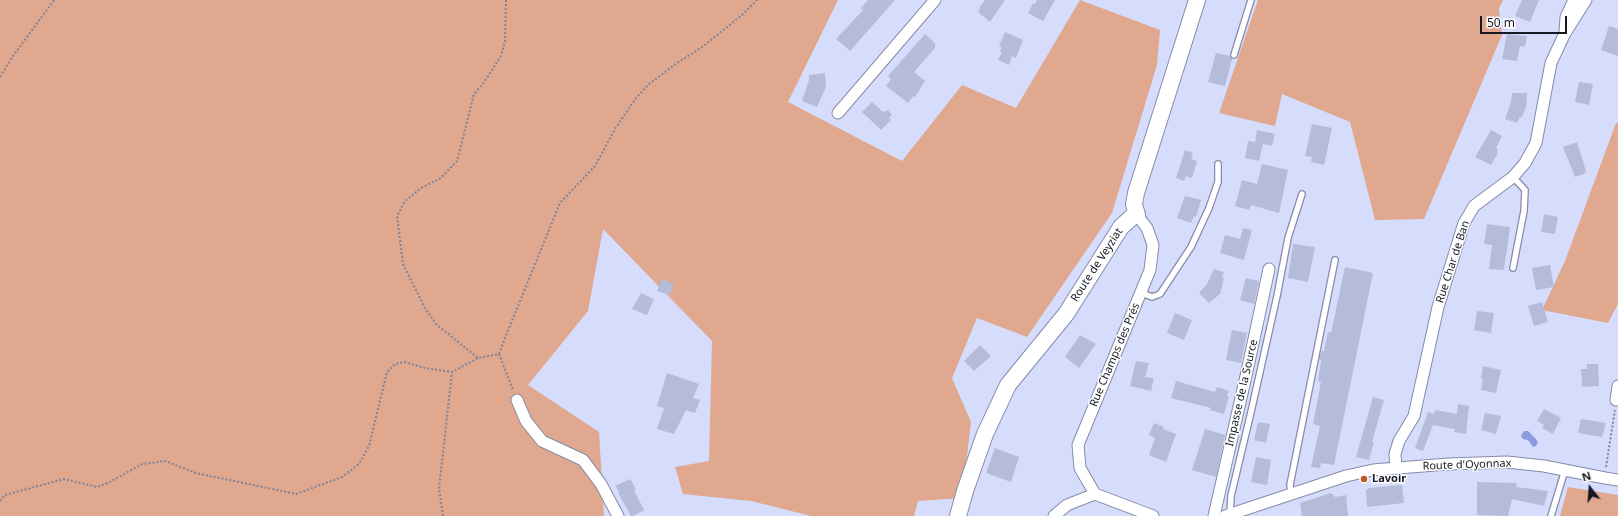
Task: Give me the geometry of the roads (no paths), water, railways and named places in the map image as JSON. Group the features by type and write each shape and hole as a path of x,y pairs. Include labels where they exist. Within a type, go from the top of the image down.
{"street":[{"path":"838,113 936,0"},
{"path":"1137,215 1134,204 1136,193 1197,0"},
{"name":"Rue Char de Ban","path":"1565,33 1566,17 1574,0"},
{"name":"Rue Char de Ban","path":"1396,468 1395,454 1399,440 1414,416 1438,307 1464,223 1474,206 1512,178 1525,163 1536,143 1551,62 1565,33 1586,0"},
{"name":"Rue Champs des Prés","path":"1095,494 1080,468 1078,445 1142,293 1150,270 1153,245 1147,228 1137,215"},
{"name":"Route de Veyziat","path":"958,516 985,434 1008,385 1066,314 1121,227 1132,217 1137,215"},
{"name":"Impasse de la Source","path":"1214,516 1269,269"},
{"path":"1616,400 1618,386"},
{"path":"517,400 526,421 542,441 583,460 601,484 618,516"},
{"name":"Route d'Oyonnax","path":"1227,515 1346,476 1373,470 1448,464 1507,462 1565,470 1618,480"},
{"path":"1054,516 1067,505 1095,494 1153,516"}],"lane":[{"path":"1234,55 1251,0"},
{"path":"1142,293 1152,297 1160,294 1191,247 1209,208 1218,182 1218,164"},
{"path":"1512,178 1525,190 1524,211 1513,268"},
{"path":"1227,515 1277,296 1288,238 1302,194"},
{"path":"1291,494 1290,486 1335,260"},
{"path":"1551,516 1565,470"}],"water":[{"path":"1524,431 1528,431 1536,439 1538,442 1536,446 1533,447 1528,440 1523,439 1521,436"}],"place":[{"name":"Lavoir","path":"1364,479"}]}
